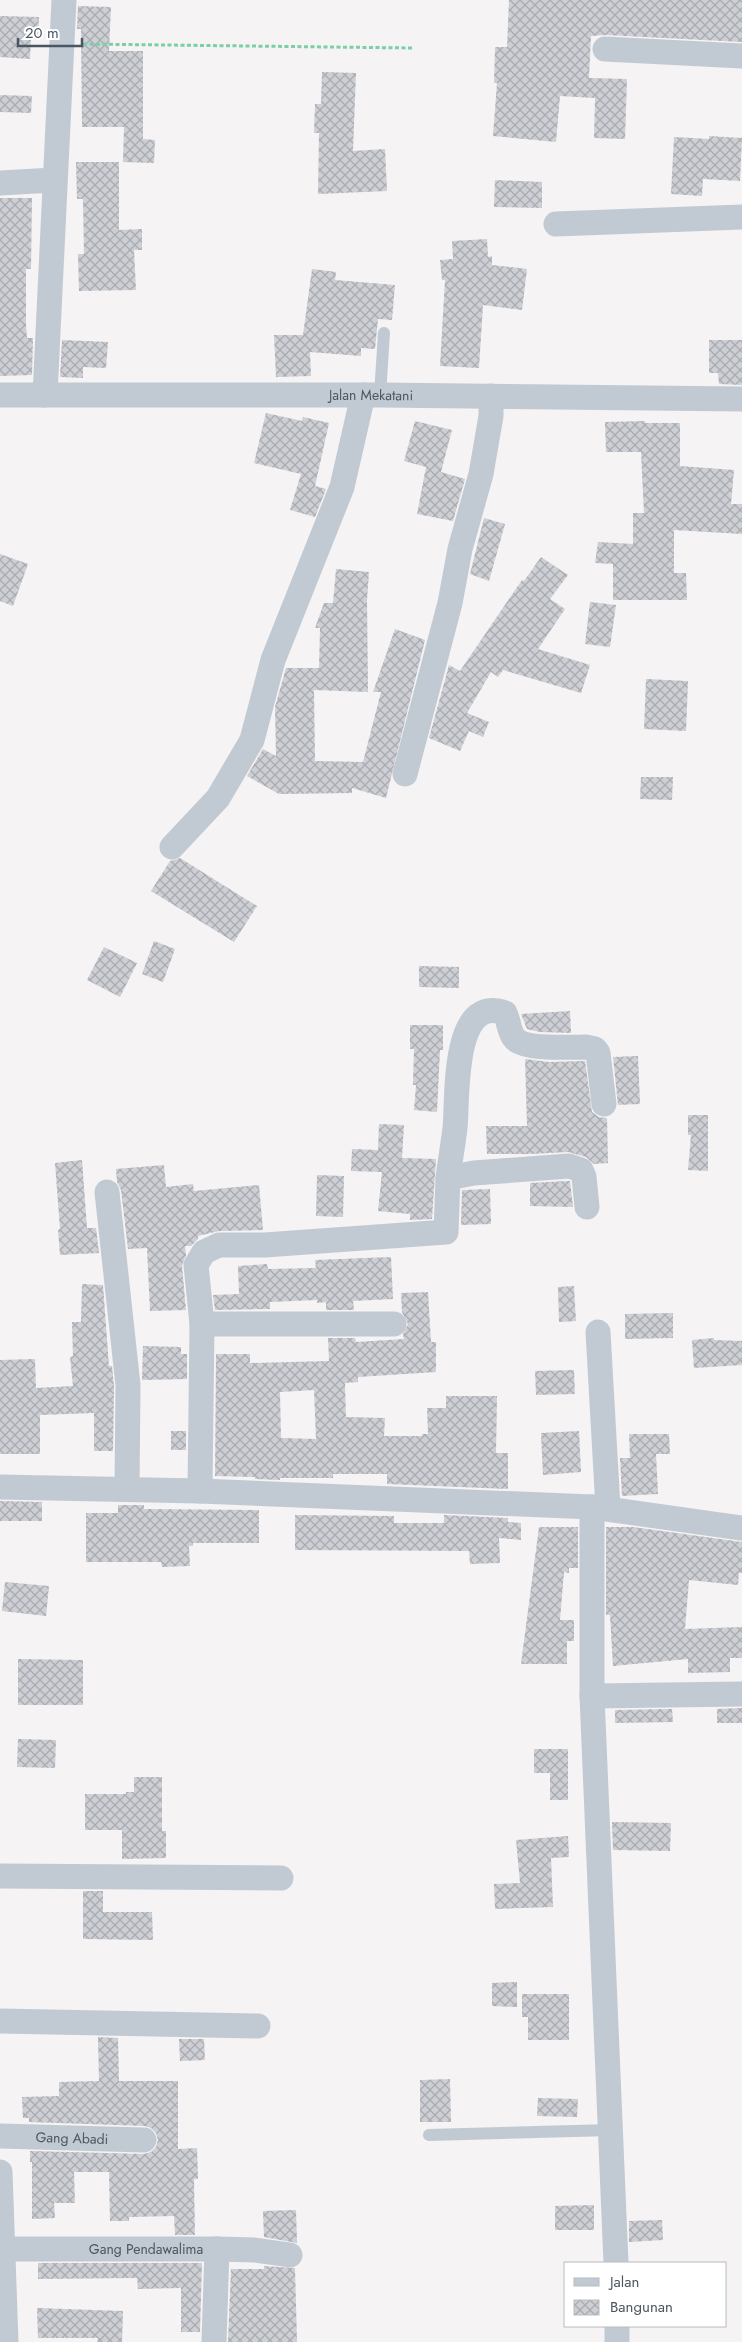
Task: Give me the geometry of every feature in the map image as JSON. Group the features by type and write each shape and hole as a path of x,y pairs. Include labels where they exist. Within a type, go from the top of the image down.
{"street":[{"path":"45,395 60,44 64,0"},
{"path":"605,49 742,56"},
{"path":"0,183 54,180"},
{"path":"556,224 742,217"},
{"name":"Jalan Mekatani","path":"0,395 372,395 742,399"},
{"path":"172,847 218,798 252,740 273,660 342,487 372,395"},
{"path":"405,774 450,603 460,549 481,474 491,416 491,396"},
{"path":"200,1491 202,1324 196,1265 204,1252 219,1245 264,1245 446,1232 448,1178 455,1128 458,1070 463,1040 469,1025 478,1016 490,1012 505,1013 512,1033 520,1042 532,1045 595,1049 598,1054 604,1104"},
{"path":"448,1178 474,1173 569,1166 581,1170 584,1177 587,1207"},
{"path":"108,1192 128,1385 126,1488"},
{"path":"202,1324 394,1324"},
{"path":"598,1332 600,1508 592,1696 612,2130 616,2262"},
{"path":"0,1487 126,1488 600,1508 742,1528"},
{"path":"592,1696 742,1694"},
{"path":"0,1876 281,1878"},
{"path":"0,2021 258,2026"},
{"name":"Gang Abadi","path":"0,2136 144,2140"},
{"path":"0,2172 2,2280 6,2342"},
{"name":"Gang Pendawalima","path":"2,2249 217,2249 255,2250 290,2255"},
{"path":"214,2342 217,2249"},
{"path":"617,2327 618,2342"}],"lane":[{"path":"372,395 384,333"},
{"path":"429,2135 612,2130"}],"path":[{"path":"60,44 412,48"}],"building":[{"path":"509,0 742,0 742,42 606,35 591,36 589,78 627,79 625,139 594,138 595,98 560,96 556,142 493,136 497,83 494,83 495,47 507,47"},
{"path":"78,6 111,7 109,51 143,51 143,139 155,140 154,163 123,162 124,127 82,127 81,29 77,29"},
{"path":"0,16 39,17 38,39 31,38 30,59 0,57"},
{"path":"322,72 356,73 353,151 385,149 387,191 318,194 319,133 314,133 315,104 321,104"},
{"path":"0,95 32,96 31,113 0,112"},
{"path":"709,136 742,138 740,181 703,179 702,196 671,194 674,137 709,139"},
{"path":"76,162 119,162 119,230 142,229 142,250 134,250 136,290 79,291 78,254 84,254 83,199 77,199"},
{"path":"495,180 542,182 542,208 494,207"},
{"path":"0,198 32,198 31,269 26,269 26,325 27,338 33,338 32,375 0,376"},
{"path":"487,239 488,257 492,256 492,265 527,269 522,310 483,305 479,368 440,366 445,280 442,280 440,260 453,259 452,241"},
{"path":"312,269 336,272 335,280 395,285 392,320 378,319 375,349 361,348 361,356 310,352 311,376 276,377 274,335 303,335"},
{"path":"62,340 108,342 106,368 83,367 83,378 60,377"},
{"path":"709,340 742,340 742,385 719,384 718,373 709,373"},
{"path":"266,413 302,421 303,417 329,423 315,486 326,489 315,517 290,510 301,474 254,463"},
{"path":"415,421 452,430 441,472 465,479 453,521 417,514 426,467 404,461"},
{"path":"645,421 645,423 680,423 680,466 734,470 731,504 742,504 742,534 674,530 674,573 686,573 687,600 613,600 613,564 595,563 598,542 633,544 633,513 644,513 641,452 606,452 605,422"},
{"path":"484,518 505,524 489,581 470,574"},
{"path":"0,554 28,564 13,606 0,601"},
{"path":"541,557 568,575 550,599 565,609 538,649 590,665 581,693 503,670 498,677 491,672 467,713 489,722 483,737 469,731 460,751 429,738 449,665 460,671 522,580 524,581"},
{"path":"336,569 369,572 367,600 368,692 314,690 315,761 363,762 381,692 373,692 395,629 425,640 386,798 352,788 352,793 279,794 247,776 263,749 276,756 275,707 286,668 319,668 320,628 315,628 324,603 333,603"},
{"path":"590,602 616,605 610,647 585,644"},
{"path":"646,679 688,681 686,731 644,729"},
{"path":"641,777 673,777 672,800 640,799"},
{"path":"180,858 257,906 234,942 151,891 170,861"},
{"path":"154,941 175,949 163,982 142,974"},
{"path":"104,947 137,963 120,997 87,980"},
{"path":"419,966 459,967 459,988 419,987"},
{"path":"570,1011 571,1033 540,1032 527,1029 521,1014"},
{"path":"410,1025 443,1025 443,1050 440,1050 437,1112 414,1110 416,1085 413,1085 414,1049 410,1049"},
{"path":"638,1056 640,1104 618,1105 613,1057"},
{"path":"525,1059 549,1062 585,1061 592,1112 599,1117 607,1118 608,1163 594,1164 586,1157 568,1152 487,1154 486,1126 527,1126"},
{"path":"688,1115 708,1115 708,1171 688,1170 691,1135 688,1135"},
{"path":"379,1124 404,1125 402,1158 436,1159 432,1219 410,1220 410,1214 378,1211 382,1172 351,1171 352,1149 378,1150"},
{"path":"82,1160 87,1228 96,1228 99,1253 60,1255 55,1163"},
{"path":"164,1165 166,1187 193,1184 194,1191 259,1185 263,1230 219,1231 198,1236 198,1239 191,1246 185,1246 186,1255 182,1266 186,1310 150,1311 147,1248 128,1249 121,1190 117,1182 116,1169"},
{"path":"317,1175 344,1176 343,1217 316,1216"},
{"path":"570,1181 573,1207 530,1206 530,1183"},
{"path":"490,1189 491,1224 461,1225 462,1190"},
{"path":"391,1257 393,1299 353,1301 354,1310 326,1310 326,1302 317,1303 317,1300 270,1302 270,1309 215,1310 213,1295 239,1294 238,1266 267,1264 268,1269 316,1268 315,1260"},
{"path":"82,1284 103,1285 109,1366 112,1366 114,1386 113,1451 94,1451 94,1413 40,1415 40,1454 0,1454 0,1360 35,1359 36,1388 73,1386 70,1357 73,1356 72,1322 81,1322"},
{"path":"574,1286 576,1321 559,1322 558,1287"},
{"path":"428,1292 431,1342 436,1342 436,1372 358,1377 358,1382 345,1383 346,1417 385,1418 384,1436 422,1436 422,1434 428,1434 427,1408 446,1408 446,1396 497,1396 496,1453 508,1453 508,1489 387,1484 387,1474 333,1474 333,1478 280,1478 280,1480 215,1476 216,1354 250,1354 250,1363 329,1361 328,1338 355,1338 356,1342 404,1339 403,1334 408,1324 402,1312 401,1293","holes":["314,1390 316,1439 281,1438 280,1392"]},
{"path":"673,1313 673,1338 625,1339 625,1314"},
{"path":"714,1338 714,1340 742,1341 742,1365 694,1368 692,1340"},
{"path":"143,1346 181,1347 181,1354 187,1354 187,1379 142,1380"},
{"path":"574,1370 575,1394 536,1395 535,1371"},
{"path":"171,1431 186,1431 186,1450 171,1450"},
{"path":"579,1431 581,1472 543,1475 541,1433"},
{"path":"629,1434 669,1434 670,1454 656,1454 658,1494 622,1496 620,1458 630,1458"},
{"path":"0,1501 42,1502 42,1521 0,1521"},
{"path":"118,1505 144,1505 144,1509 259,1510 259,1543 193,1543 193,1546 189,1546 190,1566 162,1567 161,1562 86,1562 86,1513 118,1513"},
{"path":"295,1515 394,1516 394,1523 444,1523 444,1515 508,1518 508,1522 521,1523 521,1540 499,1538 500,1563 470,1564 469,1551 295,1550"},
{"path":"539,1527 578,1527 578,1568 569,1568 569,1573 564,1572 560,1620 574,1620 574,1641 567,1641 567,1664 521,1664"},
{"path":"606,1527 633,1527 742,1542 742,1573 739,1573 738,1585 689,1580 685,1629 742,1627 742,1658 730,1658 730,1672 688,1673 688,1659 613,1666 610,1615 606,1615"},
{"path":"5,1582 49,1586 46,1616 2,1611"},
{"path":"18,1659 83,1660 83,1705 18,1705"},
{"path":"742,1708 742,1723 717,1723 717,1709"},
{"path":"672,1709 673,1722 615,1723 615,1710"},
{"path":"18,1739 56,1740 55,1768 17,1767"},
{"path":"534,1749 568,1749 568,1800 550,1800 550,1773 534,1773"},
{"path":"134,1777 162,1777 162,1831 166,1831 166,1858 122,1859 122,1830 85,1830 85,1794 126,1794 126,1792 134,1792"},
{"path":"612,1822 671,1823 670,1851 613,1850"},
{"path":"568,1836 569,1857 551,1858 553,1907 495,1909 494,1884 520,1883 516,1840"},
{"path":"83,1891 103,1891 103,1912 152,1912 153,1940 83,1939"},
{"path":"517,1982 517,2007 492,2006 492,1983"},
{"path":"522,1994 569,1994 569,2040 528,2040 528,2017 522,2017"},
{"path":"98,2037 118,2038 119,2081 178,2081 178,2149 197,2148 198,2179 194,2179 195,2235 175,2235 174,2216 129,2217 129,2221 110,2221 109,2172 74,2172 75,2203 54,2203 55,2218 32,2219 32,2162 30,2162 30,2151 144,2154 151,2152 156,2147 158,2140 156,2133 151,2128 145,2126 29,2122 29,2118 23,2118 22,2097 59,2096 59,2082 99,2081"},
{"path":"179,2039 204,2039 205,2060 180,2061"},
{"path":"450,2079 451,2122 420,2122 420,2080"},
{"path":"538,2098 578,2099 577,2117 537,2116"},
{"path":"594,2205 594,2230 555,2230 555,2206"},
{"path":"296,2210 297,2243 264,2237 263,2211"},
{"path":"662,2220 663,2240 629,2242 629,2221"},
{"path":"38,2263 202,2263 200,2332 181,2332 181,2288 138,2289 137,2278 38,2279"},
{"path":"264,2266 295,2268 297,2342 228,2342 231,2269 264,2269"},
{"path":"37,2308 123,2311 122,2342 97,2342 98,2338 38,2338"}]}
